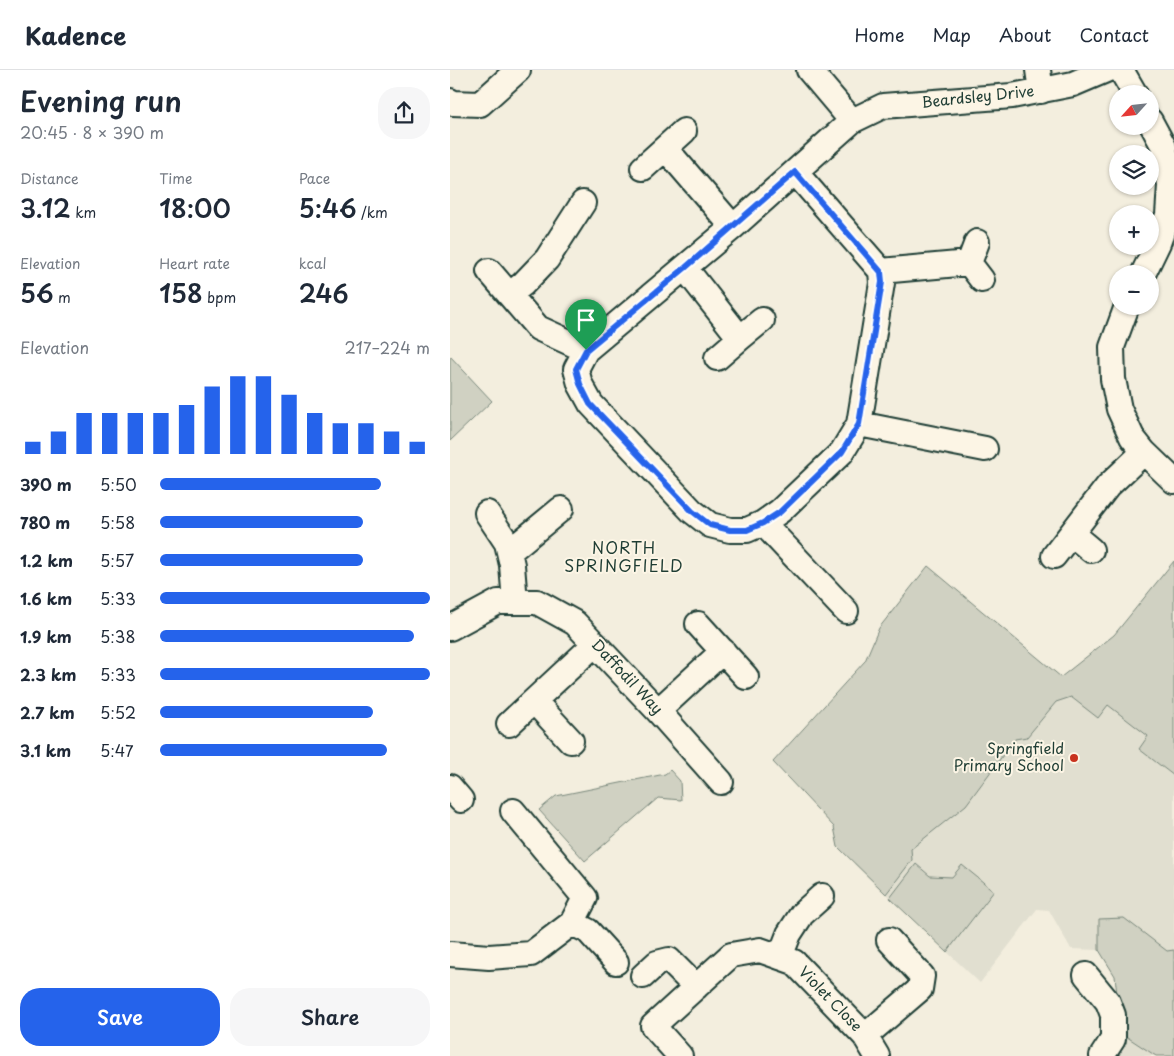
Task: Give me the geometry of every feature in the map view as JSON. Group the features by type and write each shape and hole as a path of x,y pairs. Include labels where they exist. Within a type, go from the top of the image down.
{"street":[{"path":"450,101 452,103 480,104 518,70"},
{"path":"809,70 852,122"},
{"name":"Beardsley Drive","path":"881,272 882,282 859,424 842,452 780,512 763,523 747,530 730,530 710,525 692,511 590,404 580,384 576,369 586,350 733,227 852,122 883,106 1012,96 1040,80 1073,84 1106,70"},
{"path":"1122,70 1130,85"},
{"path":"643,168 684,131"},
{"path":"1148,265 1158,244 1168,215 1172,185 1164,146 1158,135"},
{"path":"665,148 733,227"},
{"path":"795,172 881,272 976,262"},
{"path":"510,294 547,260 583,203"},
{"path":"685,268 740,338"},
{"path":"490,270 538,328 586,350"},
{"path":"1124,315 1112,347 1113,379 1119,410 1132,437 1144,452 1172,476"},
{"path":"717,358 762,320"},
{"path":"859,424 986,449"},
{"path":"1054,556 1108,486 1144,452"},
{"path":"509,552 561,509"},
{"path":"487,513 507,543 512,565 515,602"},
{"path":"763,523 846,611"},
{"path":"1072,534 1091,550"},
{"name":"Daffodil Way","path":"450,628 498,602 537,602 575,623 658,711 721,782"},
{"path":"698,624 746,676"},
{"path":"509,724 595,644"},
{"path":"658,711 723,651"},
{"path":"534,701 571,741"},
{"path":"450,954 489,957 531,954 572,923 585,898 513,811"},
{"path":"780,957 790,934 802,914 822,896"},
{"path":"572,923 588,931 616,962"},
{"path":"865,1036 920,989 922,976 888,940"},
{"name":"Violet Close","path":"680,1056 652,1026 730,956 760,950 794,962 865,1036 876,1056"},
{"path":"643,976 657,963 669,960 696,987"},
{"path":"1086,975 1108,1002 1113,1015 1113,1039 1107,1054"}],"shaded area":[{"path":"450,356 492,401 450,441"},
{"name":"Springfield Primary School","path":"1174,561 1174,1056 1105,1056 1121,1033 1115,976 1099,950 1071,949 1049,910 1037,909 980,983 854,864 893,832 1061,677 1114,635"},
{"path":"1174,561 1174,776 1139,749 1148,736 1108,705 1098,718 1071,697 1056,702 1027,737 1015,739 966,805 911,849 912,860 886,894 838,847 834,827 773,762 865,661 879,628 928,566 1061,677 1114,635"},
{"path":"670,770 680,781 681,800 658,798 585,861 539,810 556,796 665,774"},
{"path":"916,864 930,876 952,877 962,865 994,891 947,952 890,898"},
{"path":"1124,918 1167,951 1174,950 1174,1056 1156,1056 1121,1033 1115,976 1099,950 1099,919"}],"place":[{"name":"Springfield Primary School","path":"1074,758"}],"district":[{"name":"NORTH SPRINGFIELD","path":"624,557"}],"route":[{"path":"795,172 881,272 882,282 859,424 842,452 780,512 763,523 747,530 730,530 710,525 692,511 590,404 580,384 576,369 586,350 685,268 795,172"}]}
